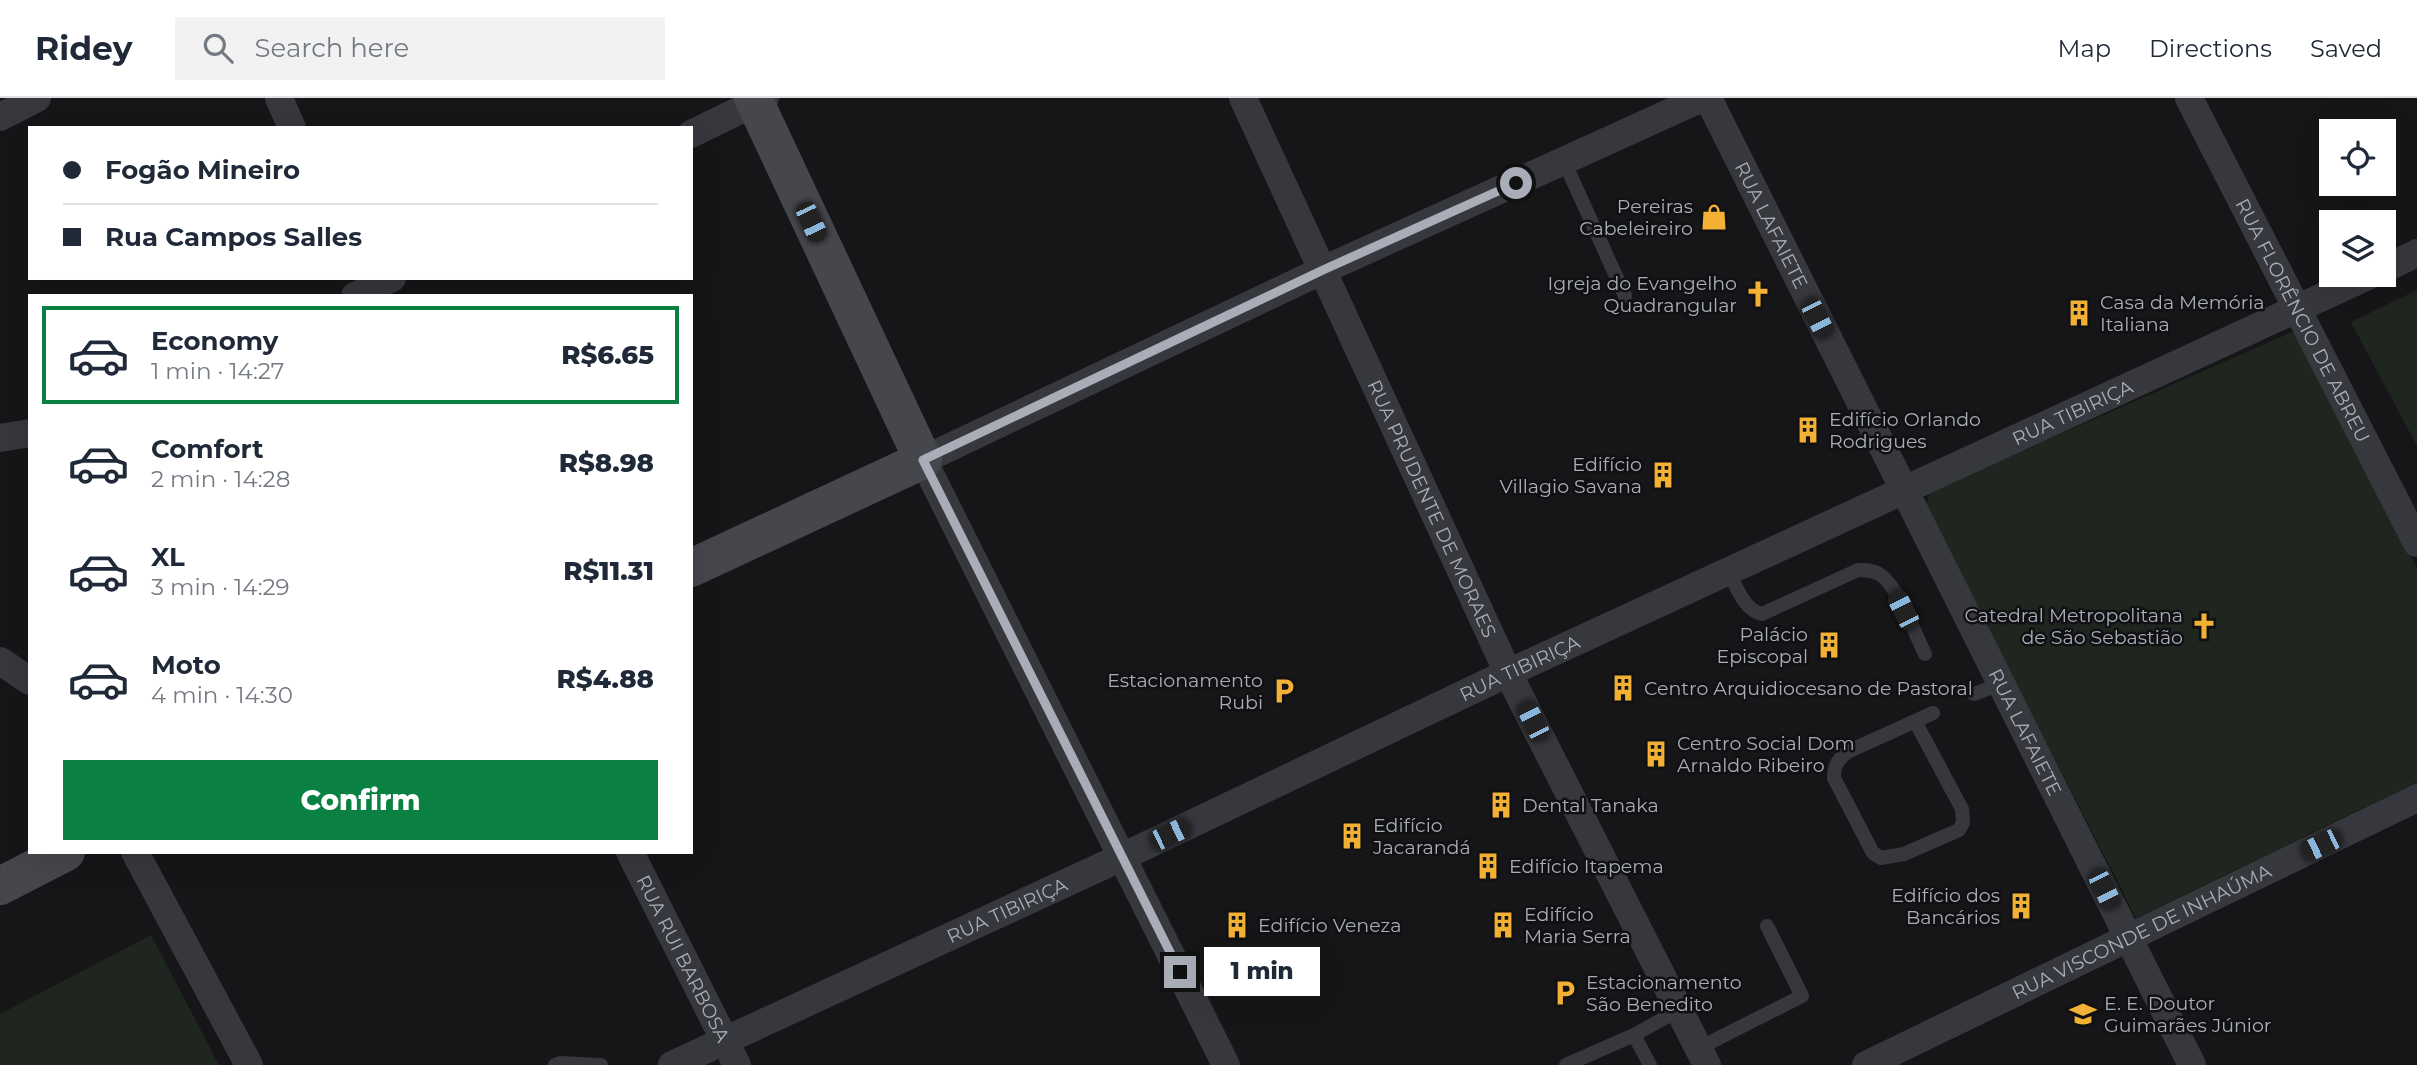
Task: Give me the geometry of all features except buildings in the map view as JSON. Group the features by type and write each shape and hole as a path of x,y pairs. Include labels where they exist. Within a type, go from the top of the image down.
{"main road":[{"path":"693,567 923,460 758,100"},
{"path":"0,886 61,854"}],"street":[{"path":"0,117 37,98"},
{"path":"279,98 291,126"},
{"name":"RUA PRUDENTE DE MORAES","path":"1242,98 1508,673 1703,1057"},
{"path":"1226,1065 923,460 1323,270 1702,98"},
{"name":"RUA LAFAIETE","path":"1708,98 2192,1065"},
{"name":"RUA FLORÊNCIO DE ABREU","path":"2189,98 2417,543"},
{"path":"693,133 758,100"},
{"path":"2396,263 2417,253"},
{"path":"362,290 387,280"},
{"name":"RUA TIBIRIÇA","path":"672,1065 731,1053 1122,857 1508,673 2344,287"},
{"path":"0,438 28,433"},
{"path":"0,661 28,680"},
{"name":"RUA VISCONDE DE INHAÚMA","path":"1866,1065 2417,798"},
{"path":"136,854 249,1065"},
{"name":"RUA RUI BARBOSA","path":"631,854 731,1053"}],"lane":[{"path":"1564,161 1625,296"},
{"path":"1728,571 1747,605 1762,614 1857,570 1868,570 1881,575 1892,588 1925,654"},
{"path":"1974,694 2001,684"},
{"path":"1914,721 1962,809 1963,823 1959,830 1905,854 1881,858 1873,853 1834,778 1834,768 1847,751 1914,721 1933,713"},
{"path":"1703,1057 1802,996 1767,926"},
{"path":"1566,1065 1634,1035 1679,1010"},
{"path":"1634,1035 1650,1065"},
{"path":"555,1065 601,1065"}],"shaded area":[{"path":"2417,290 2417,446 2351,322"},
{"path":"2294,331 2417,568 2417,782 2136,918 1926,505 1930,493 1940,487"},
{"path":"151,935 219,1065 0,1065 0,1014"}],"place":[{"name":"Pereiras Cabeleireiro","path":"1714,217"},
{"name":"Igreja do Evangelho Quadrangular","path":"1758,294"},
{"name":"Casa da Memória Italiana","path":"2079,313"},
{"name":"Edifício Orlando Rodrigues","path":"1808,430"},
{"name":"Edifício Villagio Savana","path":"1663,475"},
{"name":"Catedral Metropolitana de São Sebastião","path":"2204,626"},
{"name":"Palácio Episcopal","path":"1829,645"},
{"name":"Centro Arquidiocesano de Pastoral","path":"1623,688"},
{"name":"Estacionamento Rubi","path":"1284,691"},
{"name":"Centro Social Dom Arnaldo Ribeiro","path":"1656,754"},
{"name":"Dental Tanaka","path":"1501,805"},
{"name":"Edifício Jacarandá","path":"1352,836"},
{"name":"Edifício Itapema","path":"1488,866"},
{"name":"Edifício dos Bancários","path":"2021,906"},
{"name":"Edifício Veneza","path":"1237,925"},
{"name":"Edifício Maria Serra","path":"1503,925"},
{"name":"Estacionamento São Benedito","path":"1565,993"},
{"name":"E. E. Doutor Guimarães Júnior","path":"2083,1014"}],"route":[{"path":"1180,972 923,460 1323,270 1516,183"}]}
